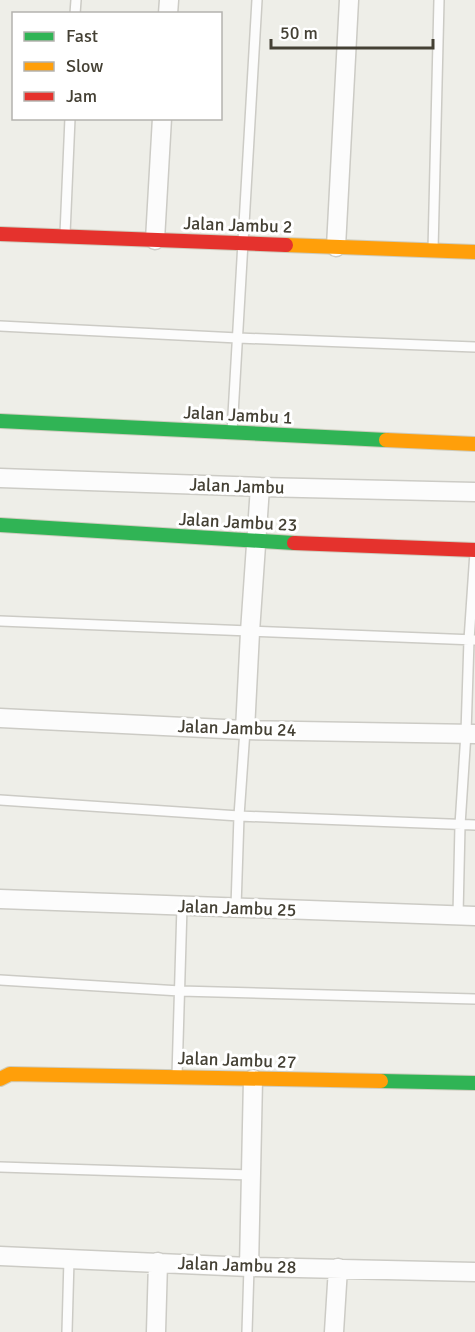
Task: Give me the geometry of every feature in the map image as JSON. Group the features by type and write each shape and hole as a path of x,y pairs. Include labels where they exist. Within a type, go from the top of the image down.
{"street":[{"path":"336,247 350,0"},
{"path":"155,240 162,120"},
{"name":"Jalan Jambu 2","path":"0,234 475,252"},
{"name":"Jalan Jambu 1","path":"0,421 475,444"},
{"name":"Jalan Jambu","path":"0,478 475,492"},
{"path":"245,730 260,487"},
{"name":"Jalan Jambu 23","path":"0,525 257,542 475,550"},
{"name":"Jalan Jambu 24","path":"0,718 245,730 471,734"},
{"name":"Jalan Jambu 25","path":"0,899 466,916"},
{"name":"Jalan Jambu 27","path":"0,1078 10,1074 475,1083"},
{"path":"249,1267 253,1079"},
{"name":"Jalan Jambu 28","path":"0,1256 249,1267 475,1272"},
{"path":"156,1332 158,1263"},
{"path":"334,1332 338,1269"}],"lane":[{"path":"232,433 258,0"},
{"path":"434,250 439,0"},
{"path":"65,237 70,120"},
{"path":"0,326 475,347"},
{"path":"466,916 460,825 471,734 475,550"},
{"path":"0,621 472,640"},
{"path":"237,908 239,816 245,730"},
{"path":"0,800 239,816 475,825"},
{"path":"177,1076 182,906"},
{"path":"0,980 180,991 475,999"},
{"path":"0,1167 251,1175"},
{"path":"67,1332 69,1259"},
{"path":"247,1332 249,1267"}],"traffic: fast":[{"path":"0,421 386,440"},
{"path":"0,525 294,543"},
{"path":"381,1081 475,1083"}],"traffic: slow":[{"path":"286,245 475,252"},
{"path":"386,440 475,444"},
{"path":"0,1079 10,1074 381,1081"}],"traffic: jam":[{"path":"0,234 286,245"},
{"path":"294,543 475,550"}]}
